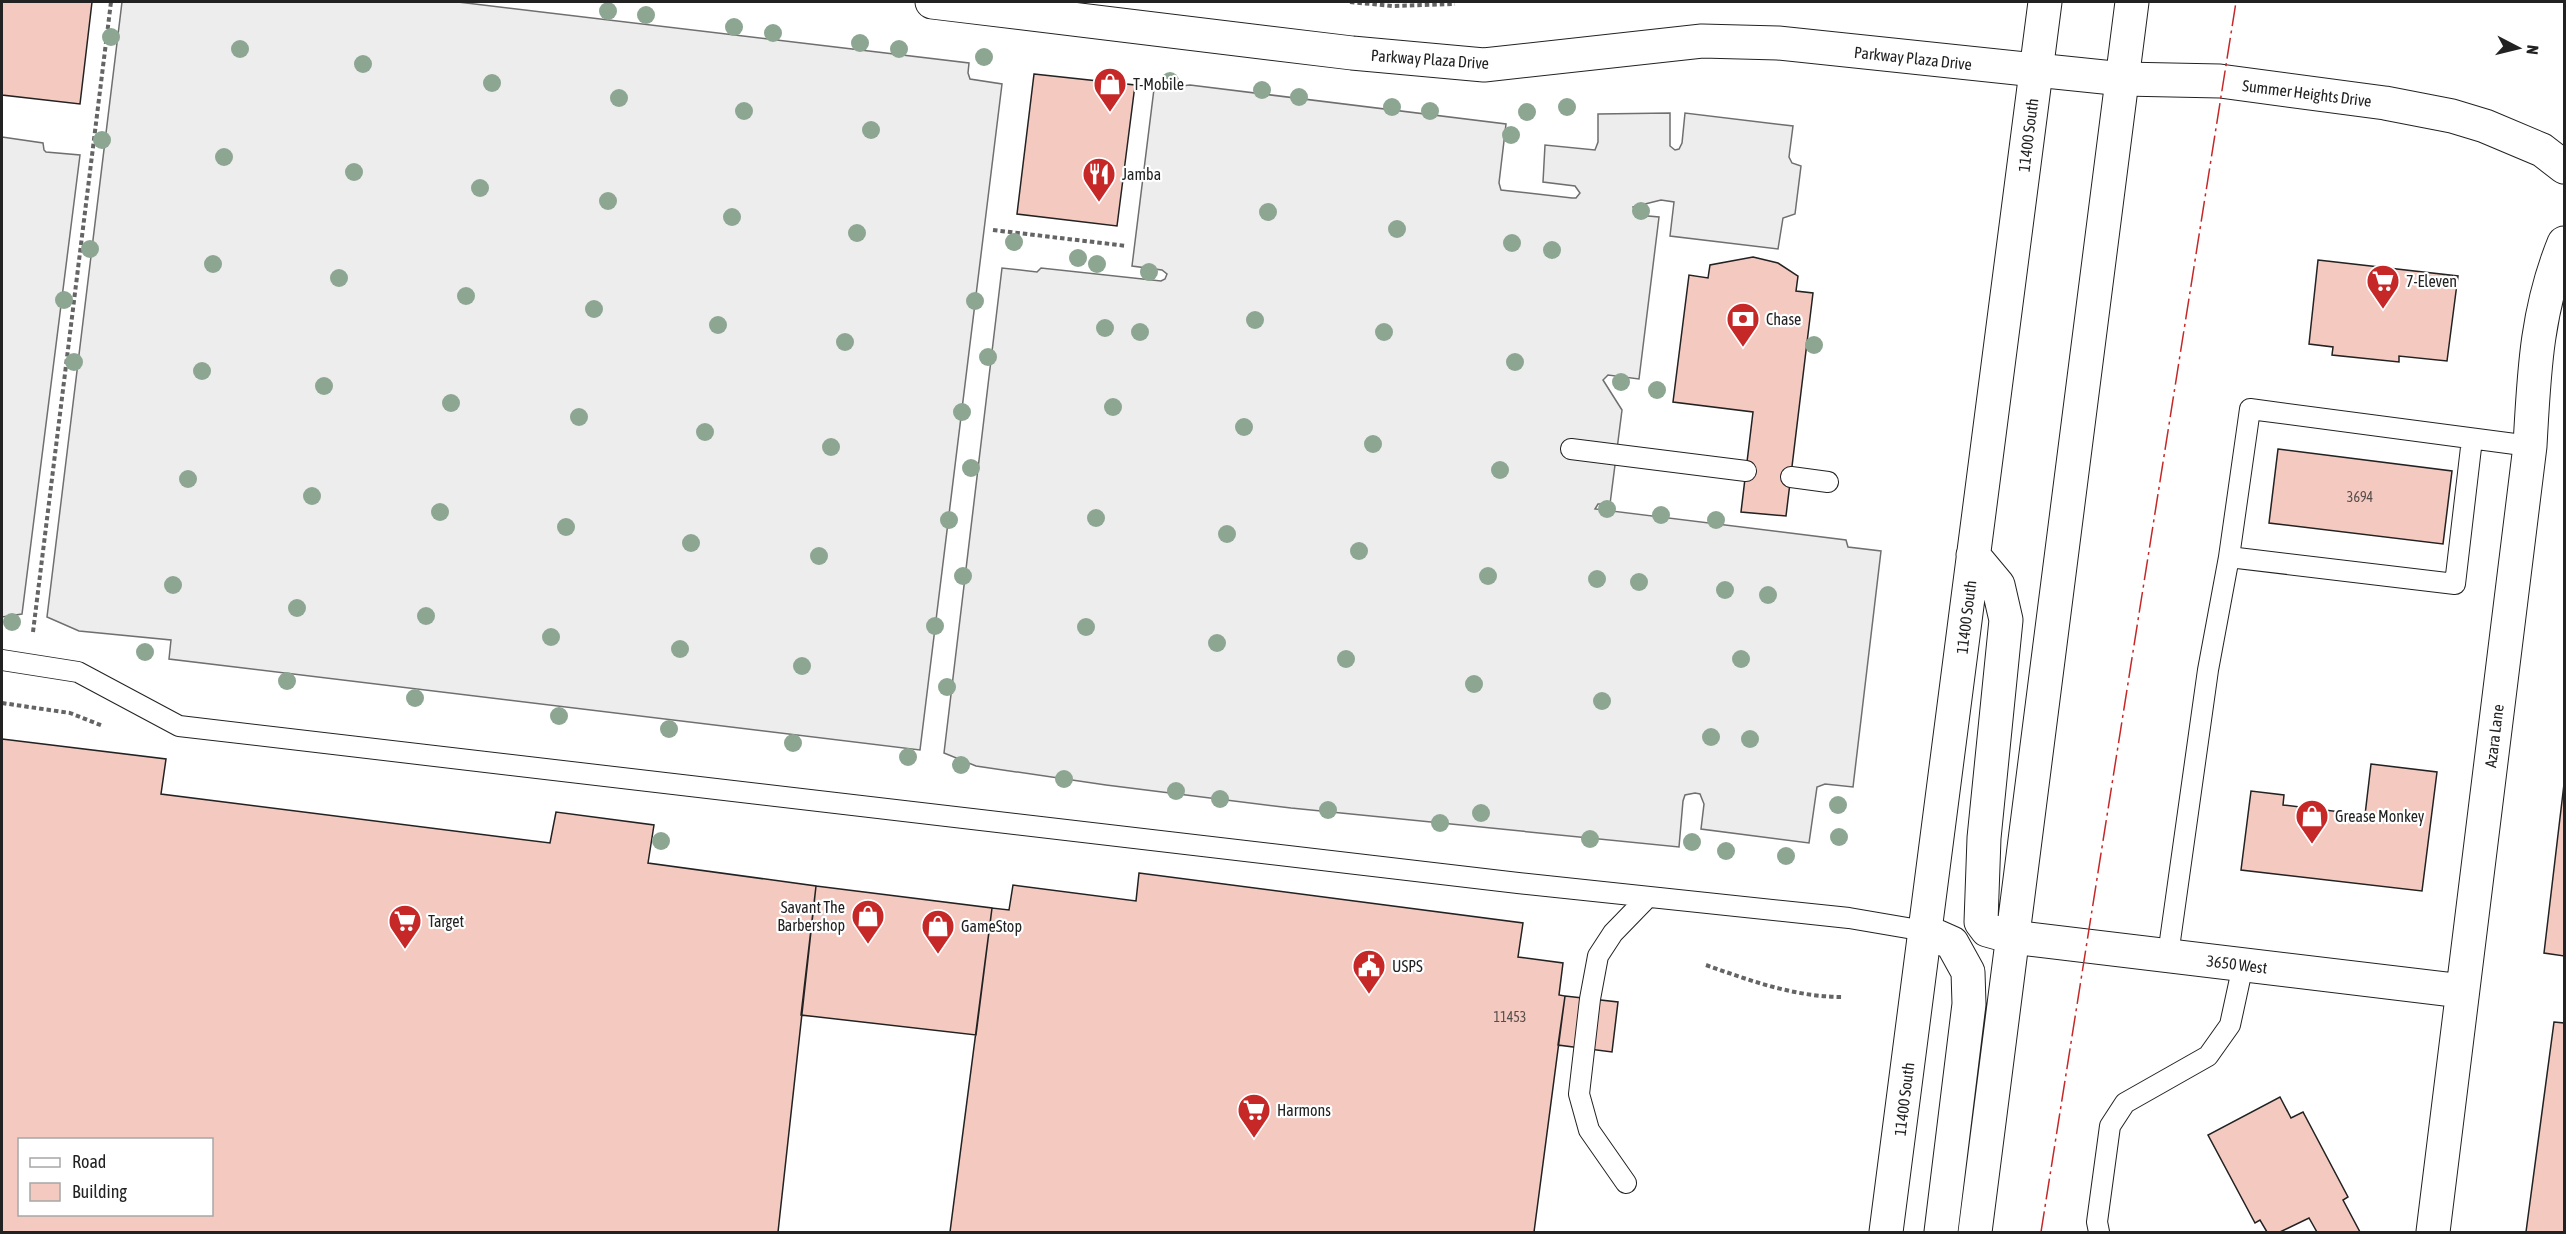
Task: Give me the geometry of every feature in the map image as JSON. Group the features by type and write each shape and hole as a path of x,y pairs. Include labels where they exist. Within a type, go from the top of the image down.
{"main road":[{"name":"Parkway Plaza Drive","path":"932,2 1049,8 1352,53 1484,65 1702,41 1778,44 2036,70"},
{"name":"11400 South","path":"1887,1233 2045,2"},
{"path":"1975,1233 2132,2"},
{"name":"Summer Heights Drive","path":"2036,70 2123,79 2220,81 2419,109 2485,126 2542,150 2565,168"},
{"name":"Azara Lane","path":"2433,1233 2530,447 2539,329 2546,295 2565,243"},
{"name":"3650 West","path":"1974,555 1998,585 2006,620 1984,838 1981,922 1987,930 2012,937 2462,991"},
{"path":"1925,931 1952,943 1968,972 1969,1004 1941,1233"}],"lane":[{"path":"2168,955 2208,670 2229,557 2250,409 2530,447"},
{"path":"2229,557 2455,584 2472,439"},
{"path":"1571,449 1746,471"},
{"path":"1791,477 1828,482"},
{"path":"2,660 78,672 179,726 1647,898 1848,918 1925,931"},
{"path":"1626,1183 1589,1130 1579,1094 1590,999 1598,956 1613,933 1647,898"},
{"path":"2099,1233 2097,1222 2110,1126 2126,1103 2208,1056 2230,1025 2243,964"}],"path":[{"path":"32,636 111,2"},
{"path":"1350,2 1455,4"},
{"path":"993,230 1127,246"},
{"path":"1706,964 1777,989 1826,997 1843,996"}],"shaded area":[{"path":"122,2 458,2 969,63 970,79 1002,84 920,750 169,659 171,640 79,631 47,617"},
{"path":"1190,85 1506,124 1499,183 1501,190 1572,198 1576,198 1580,193 1575,186 1543,182 1545,145 1595,150 1598,142 1598,114 1670,113 1670,146 1675,150 1679,149 1682,143 1685,113 1793,126 1789,157 1792,163 1801,166 1795,214 1783,218 1778,249 1670,236 1674,202 1661,200 1633,207 1637,215 1659,217 1639,379 1608,375 1603,380 1622,410 1610,504 1598,504 1595,509 1846,540 1848,547 1881,551 1853,787 1825,784 1817,787 1809,843 1701,829 1704,804 1700,794 1695,793 1685,795 1683,801 1679,847 1291,808 1106,785 976,766 944,753 1002,268 1037,272 1041,268 1161,281 1165,279 1167,274 1162,270 1132,266 1154,89"},
{"path":"2,137 43,143 46,152 80,155 22,614 2,617"}],"building":[{"path":"2,2 92,2 80,104 2,95"},
{"path":"1034,74 1135,85 1117,226 1017,214"},
{"name":"Chase","path":"1753,257 1778,263 1798,276 1796,291 1813,293 1786,516 1741,512 1753,412 1673,402 1689,275 1708,278 1710,265"},
{"name":"7-Eleven","path":"2318,260 2458,276 2447,361 2399,356 2399,362 2332,355 2333,347 2309,344"},
{"path":"2278,449 2452,471 2443,544 2269,523"},
{"name":"Target","path":"2,739 166,759 161,794 550,843 556,812 654,825 648,863 816,886 778,1232 2,1232"},
{"path":"2371,764 2437,772 2422,891 2241,870 2251,791 2284,795 2283,805 2365,815"},
{"path":"2564,784 2564,956 2544,953"},
{"name":"Harmons","path":"1139,873 1523,923 1518,957 1563,963 1559,995 1565,996 1534,1232 950,1232 992,908 1009,910 1013,885 1136,901"},
{"path":"816,886 992,908 976,1035 801,1015"},
{"path":"1565,996 1618,1002 1612,1052 1558,1045"},
{"path":"2554,1022 2564,1023 2564,1232 2526,1232"},
{"path":"2280,1097 2291,1118 2303,1112 2348,1197 2343,1200 2360,1232 2317,1232 2309,1218 2280,1232 2267,1232 2260,1220 2255,1223 2208,1135"}],"power":[{"path":"2041,1232 2236,2"}],"place":[{"name":"T-Mobile","path":"1110,113"},
{"name":"Jamba","path":"1099,203"},
{"name":"7-Eleven","path":"2383,310"},
{"name":"Chase","path":"1743,348"},
{"name":"Grease Monkey","path":"2312,845"},
{"name":"Savant The Barbershop","path":"868,945"},
{"name":"Target","path":"405,950"},
{"name":"GameStop","path":"938,955"},
{"name":"USPS","path":"1369,995"},
{"name":"Harmons","path":"1254,1139"}]}
